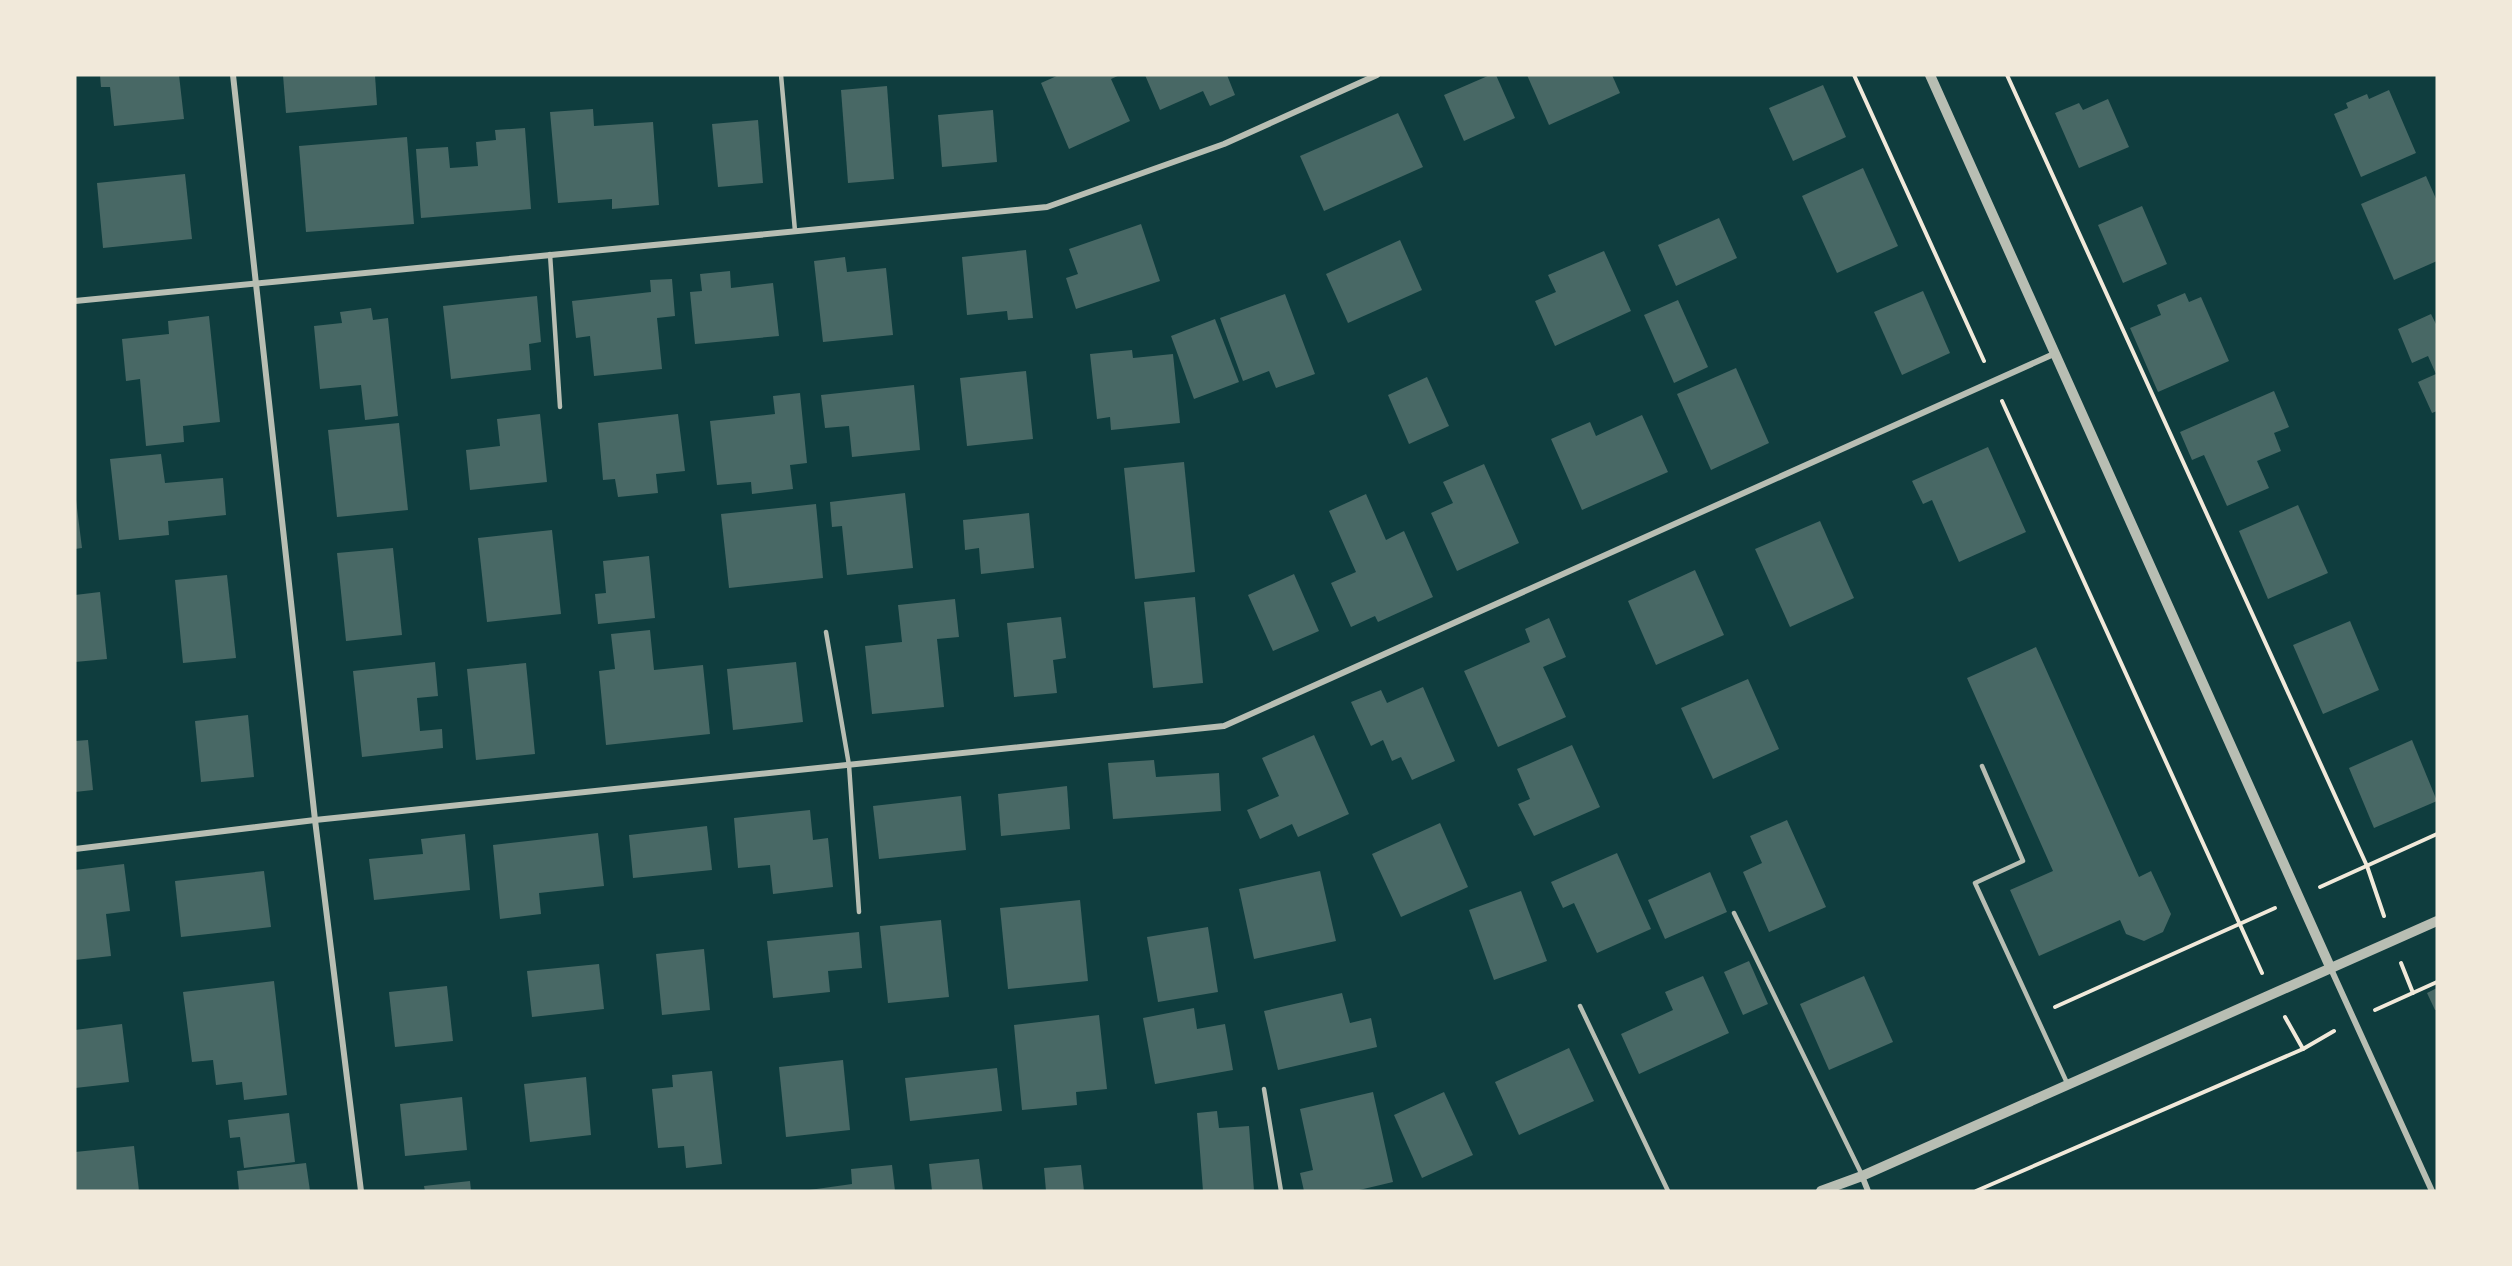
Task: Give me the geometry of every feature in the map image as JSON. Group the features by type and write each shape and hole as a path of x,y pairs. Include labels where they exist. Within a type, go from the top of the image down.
{"street":[{"path":"233,75 315,820 361,1191"},
{"path":"75,301 1047,207 1224,144 1377,75"},
{"path":"1930,75 2432,1191"},
{"path":"75,849 315,820 1224,726 2056,353"},
{"path":"1821,1191 1862,1176 2437,921"},
{"path":"1862,1176 1868,1191"}],"lane":[{"path":"781,75 795,231"},
{"path":"550,254 560,407"},
{"path":"826,632 849,765 859,912"},
{"path":"1982,766 2023,861 1975,883 2068,1085"},
{"path":"1734,913 1862,1176"},
{"path":"1580,1006 1668,1191"},
{"path":"1264,1089 1281,1191"}],"path":[{"path":"1854,75 2272,995 2303,1049"},
{"path":"2007,75 2367,866 2392,941 2413,993"},
{"path":"2036,1016 2437,834"},
{"path":"1976,1191 2303,1049 2354,1019 2437,982"}],"building":[{"path":"100,75 179,75 184,119 114,126 110,87 101,87"},
{"path":"283,75 375,75 377,105 286,113"},
{"path":"1059,75 1120,75 1111,79 1130,121 1069,149 1041,83"},
{"path":"1145,75 1227,75 1235,95 1210,106 1203,91 1160,110"},
{"path":"1490,75 1496,75 1515,118 1464,141 1444,95"},
{"path":"1527,75 1612,75 1620,93 1549,125"},
{"path":"1823,85 1846,137 1793,161 1769,108"},
{"path":"887,86 894,179 848,183 841,90"},
{"path":"2389,90 2416,153 2361,177 2334,114 2348,108 2346,103 2367,94 2369,99"},
{"path":"2108,99 2129,147 2079,168 2055,113 2079,103 2083,110"},
{"path":"593,109 594,126 653,122 659,205 612,209 612,199 558,203 550,112"},
{"path":"993,110 997,162 942,167 938,115"},
{"path":"1398,113 1423,167 1324,211 1300,156"},
{"path":"758,120 763,183 718,187 712,124"},
{"path":"525,128 531,209 421,218 416,149 448,147 450,168 478,166 476,142 496,140 495,130"},
{"path":"407,137 414,224 306,232 299,146"},
{"path":"1863,168 1898,246 1837,273 1802,196"},
{"path":"185,174 192,239 103,248 97,183"},
{"path":"2426,176 2437,201 2437,261 2394,280 2361,204"},
{"path":"2142,206 2167,264 2123,283 2098,225"},
{"path":"1719,218 1737,258 1676,286 1658,245"},
{"path":"1141,224 1160,281 1076,309 1066,278 1078,274 1069,249"},
{"path":"1400,240 1422,290 1348,323 1326,274"},
{"path":"1026,250 1033,318 1008,320 1007,311 967,315 962,257"},
{"path":"1604,251 1631,311 1555,346 1535,301 1556,292 1548,275"},
{"path":"845,257 847,272 886,268 893,335 823,342 814,261"},
{"path":"730,271 731,288 773,283 779,336 695,344 690,292 702,291 700,274"},
{"path":"672,279 675,316 657,318 662,369 594,376 590,336 576,338 572,301 651,292 650,280"},
{"path":"1923,291 1950,353 1902,375 1874,312"},
{"path":"2185,293 2189,302 2201,297 2229,361 2158,392 2130,328 2161,315 2157,305"},
{"path":"1285,294 1315,374 1276,388 1269,371 1243,381 1220,318"},
{"path":"537,296 541,342 529,344 531,370 451,379 443,306"},
{"path":"1678,300 1708,367 1674,383 1644,315"},
{"path":"371,308 373,320 388,318 398,416 365,420 361,385 320,389 314,326 342,323 340,312"},
{"path":"2431,314 2437,326 2437,411 2432,413 2418,382 2436,374 2428,356 2412,363 2398,329"},
{"path":"209,316 220,422 183,426 184,442 146,446 140,379 126,381 122,339 169,334 168,321"},
{"path":"1215,319 1239,382 1194,399 1171,336"},
{"path":"1132,350 1133,358 1173,354 1180,423 1111,430 1110,417 1097,419 1090,354"},
{"path":"1736,368 1769,443 1711,470 1677,394"},
{"path":"1026,371 1033,439 967,446 960,378"},
{"path":"1427,377 1449,426 1409,444 1388,395"},
{"path":"914,385 920,450 852,457 849,426 825,428 821,395"},
{"path":"2274,391 2289,427 2274,433 2281,451 2257,461 2269,488 2227,506 2204,455 2192,460 2180,432"},
{"path":"800,393 807,463 790,465 793,489 752,494 751,482 717,485 710,421 775,414 773,396"},
{"path":"540,414 547,482 470,490 466,450 500,446 497,419"},
{"path":"678,414 685,471 656,474 658,493 618,497 615,479 603,480 598,423"},
{"path":"1642,415 1668,472 1582,510 1551,439 1590,422 1596,436"},
{"path":"399,423 408,510 337,517 328,430"},
{"path":"1988,447 2026,532 1959,562 1932,500 1923,504 1912,481"},
{"path":"161,454 165,483 223,478 226,515 168,521 169,535 119,540 110,459"},
{"path":"1184,462 1195,572 1135,579 1124,468"},
{"path":"1484,464 1519,543 1457,571 1431,513 1453,503 1443,482"},
{"path":"75,492 82,548 75,549"},
{"path":"905,493 913,568 847,575 842,526 832,527 830,502"},
{"path":"1366,494 1386,540 1404,531 1433,597 1378,622 1375,616 1351,627 1331,583 1356,572 1329,511"},
{"path":"816,504 823,578 729,588 721,514"},
{"path":"2298,505 2328,573 2268,599 2239,531"},
{"path":"1029,513 1034,568 981,574 979,548 965,550 963,520"},
{"path":"1820,521 1854,598 1790,627 1755,549"},
{"path":"552,530 561,614 487,622 478,538"},
{"path":"393,548 402,635 346,641 337,553"},
{"path":"649,556 655,618 598,624 595,594 606,593 603,561"},
{"path":"1695,570 1724,635 1656,665 1628,601"},
{"path":"1294,574 1319,631 1273,651 1248,595"},
{"path":"227,575 236,658 183,663 175,580"},
{"path":"100,592 107,659 75,662 75,595"},
{"path":"1195,597 1203,683 1153,688 1144,602"},
{"path":"955,599 959,637 937,639 944,707 872,714 865,646 902,642 898,605"},
{"path":"1061,617 1066,658 1053,660 1057,693 1014,697 1007,623"},
{"path":"1549,618 1566,657 1543,667 1566,717 1498,747 1464,671 1530,642 1525,629"},
{"path":"2350,621 2379,690 2323,714 2293,645"},
{"path":"650,630 654,670 703,665 710,734 606,745 599,671 615,669 611,634"},
{"path":"2036,647 2139,877 2151,871 2171,914 2163,932 2144,941 2126,934 2120,920 2039,956 2010,890 2053,871 1967,678"},
{"path":"435,662 438,696 417,698 420,731 442,729 443,748 362,757 353,671"},
{"path":"796,662 803,722 733,730 727,669"},
{"path":"526,663 535,754 476,760 467,669"},
{"path":"1748,679 1779,749 1713,779 1681,708"},
{"path":"1423,687 1455,761 1412,780 1401,757 1392,761 1383,740 1371,746 1351,702 1381,690 1387,703"},
{"path":"248,715 254,777 201,782 195,721"},
{"path":"1314,735 1349,814 1298,837 1292,824 1260,839 1247,810 1279,796 1262,758"},
{"path":"88,740 93,790 75,792 75,741"},
{"path":"2412,740 2437,801 2374,828 2349,768"},
{"path":"1572,745 1600,807 1534,836 1518,804 1530,799 1517,769"},
{"path":"1154,760 1156,777 1219,773 1221,811 1113,819 1108,763"},
{"path":"1067,786 1070,829 1001,836 998,794"},
{"path":"961,796 966,850 879,859 873,806"},
{"path":"810,810 813,840 828,838 833,887 773,894 770,865 738,868 734,818"},
{"path":"1787,820 1826,907 1769,932 1743,872 1762,863 1750,836"},
{"path":"1440,823 1468,887 1401,917 1372,854"},
{"path":"707,826 712,870 633,878 629,835"},
{"path":"598,833 604,886 539,893 541,914 500,919 493,845"},
{"path":"465,834 470,890 374,900 369,859 423,854 421,839"},
{"path":"1617,853 1651,929 1597,953 1574,903 1563,908 1551,882"},
{"path":"124,864 130,911 106,914 111,956 75,960 75,870"},
{"path":"264,871 271,927 181,937 175,881"},
{"path":"1320,871 1336,941 1254,959 1239,889"},
{"path":"1710,872 1727,912 1665,939 1648,900"},
{"path":"1521,891 1547,961 1494,980 1469,910"},
{"path":"1080,900 1088,981 1008,989 1000,908"},
{"path":"941,920 949,997 888,1003 880,926"},
{"path":"1208,927 1218,992 1158,1002 1147,937"},
{"path":"859,932 862,968 828,971 830,992 773,998 767,941"},
{"path":"704,949 710,1010 662,1015 656,954"},
{"path":"1749,961 1768,1004 1743,1015 1724,972"},
{"path":"599,964 604,1009 532,1017 527,971"},
{"path":"1703,976 1729,1033 1639,1074 1621,1034 1673,1010 1665,992"},
{"path":"1864,976 1893,1042 1829,1070 1800,1004"},
{"path":"274,981 287,1095 244,1100 242,1082 216,1085 213,1060 192,1062 183,992"},
{"path":"447,986 453,1041 395,1047 389,992"},
{"path":"2437,988 2437,1010 2435,1010 2427,993"},
{"path":"1342,993 1350,1023 1371,1018 1377,1047 1278,1070 1264,1011"},
{"path":"1194,1008 1197,1029 1225,1024 1233,1070 1155,1084 1143,1018"},
{"path":"1099,1015 1107,1089 1076,1092 1077,1105 1022,1110 1014,1025"},
{"path":"122,1024 129,1082 75,1088 75,1030"},
{"path":"1569,1048 1594,1101 1519,1135 1495,1082"},
{"path":"843,1060 850,1130 786,1137 779,1067"},
{"path":"997,1068 1002,1111 910,1121 905,1078"},
{"path":"712,1071 722,1164 686,1168 684,1146 658,1148 652,1089 673,1087 672,1075"},
{"path":"586,1077 591,1135 530,1142 524,1084"},
{"path":"1373,1092 1393,1182 1355,1191 1304,1191 1300,1173 1313,1170 1300,1109"},
{"path":"1444,1092 1473,1155 1422,1178 1394,1115"},
{"path":"462,1097 467,1150 405,1156 400,1104"},
{"path":"1217,1111 1219,1128 1249,1126 1254,1191 1203,1191 1197,1113"},
{"path":"289,1113 295,1162 244,1168 240,1137 230,1138 228,1120"},
{"path":"134,1146 139,1191 75,1191 75,1152"},
{"path":"979,1159 983,1191 932,1191 929,1164"},
{"path":"306,1163 310,1191 239,1191 237,1171"},
{"path":"892,1165 895,1191 802,1191 852,1184 851,1169"},
{"path":"1081,1165 1084,1191 1046,1191 1044,1168"},
{"path":"470,1181 471,1191 425,1191 424,1186"}]}
